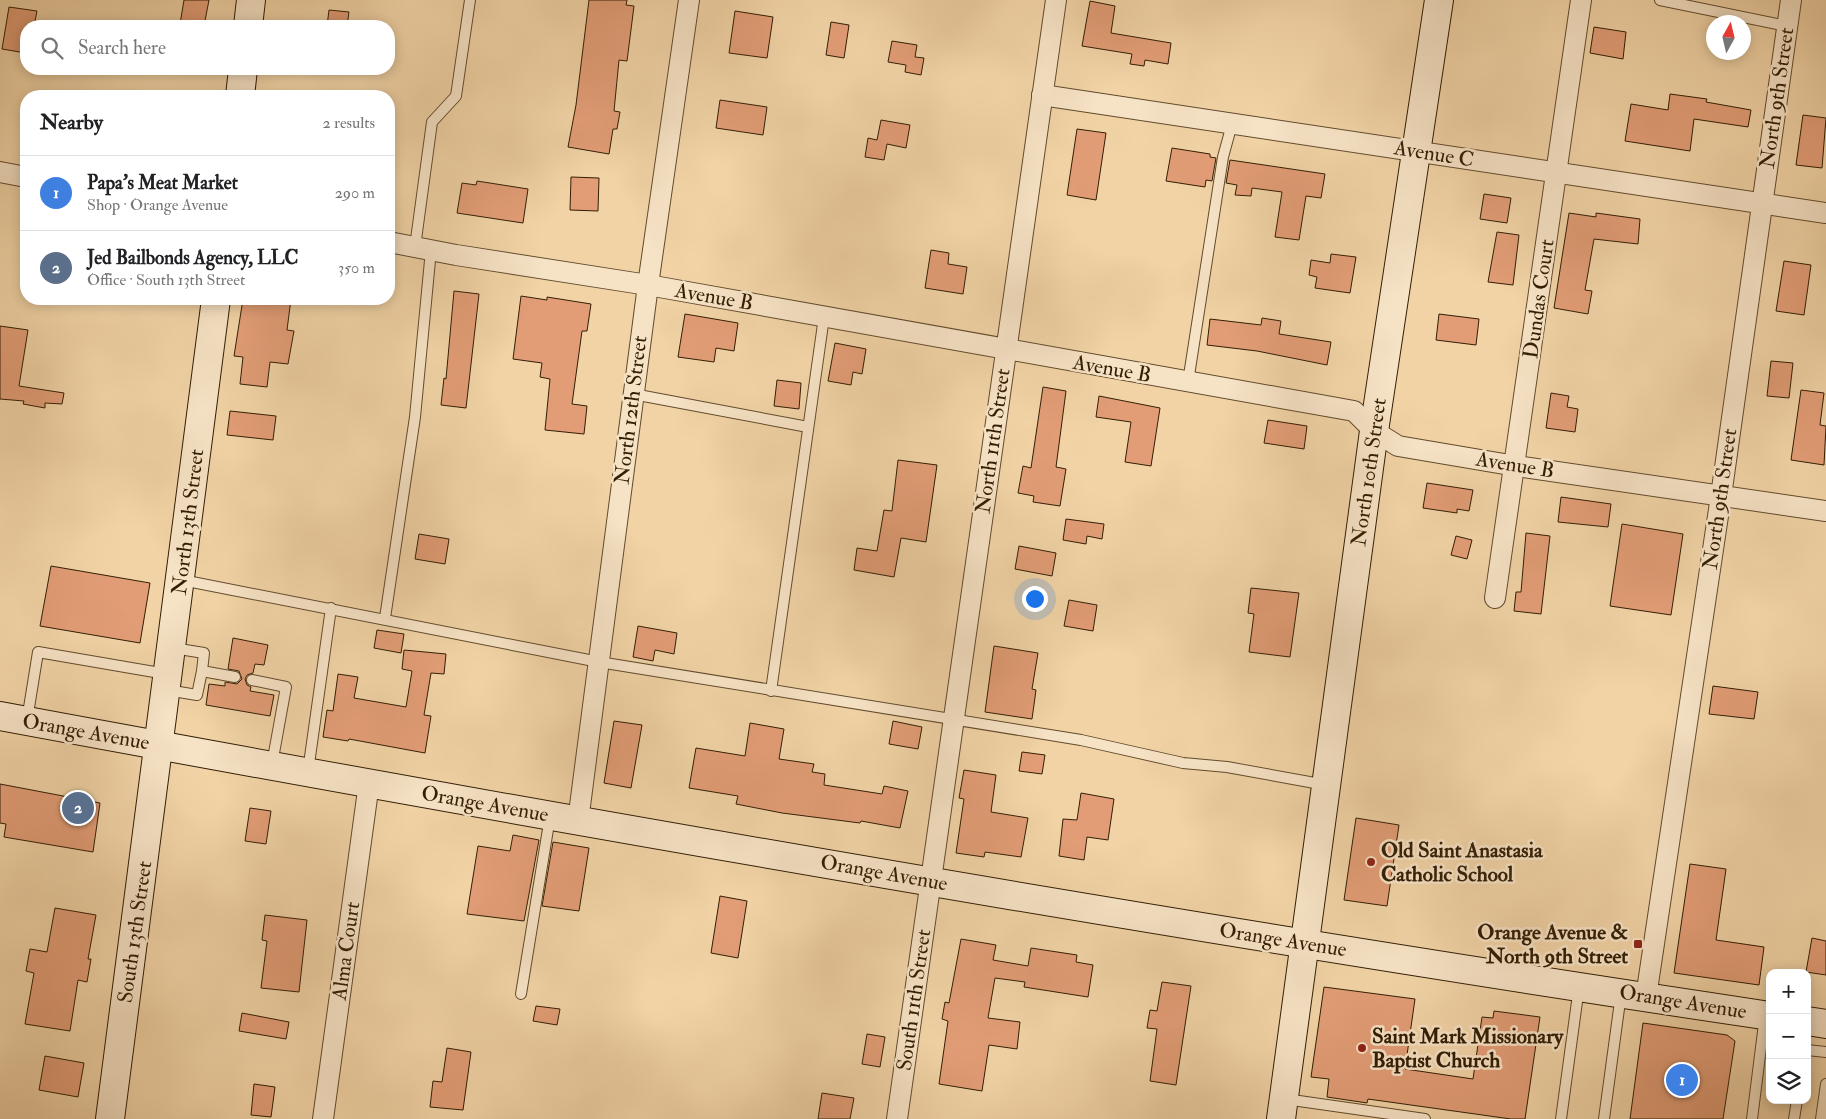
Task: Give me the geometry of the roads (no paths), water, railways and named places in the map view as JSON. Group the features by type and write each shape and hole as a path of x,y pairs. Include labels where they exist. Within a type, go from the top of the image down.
{"street":[{"path":"249,20 251,0"},
{"name":"North 12th Street","path":"578,821 633,394 689,0"},
{"name":"North 11th Street","path":"931,881 1056,0"},
{"name":"North 10th Street","path":"1282,1109 1306,944 1374,430 1439,0"},
{"name":"Dundas Court","path":"1495,598 1516,466 1582,0"},
{"name":"North 9th Street","path":"1634,995 1721,496 1791,0"},
{"path":"241,90 242,75"},
{"name":"Avenue C","path":"1042,95 1826,213"},
{"path":"0,172 20,175"},
{"name":"Avenue B","path":"395,243 648,285 1354,411 1374,430 1398,446 1516,466 1826,511"},
{"name":"North 13th Street","path":"160,745 215,305"},
{"name":"Orange Avenue","path":"0,716 578,821 931,881 1306,944 1766,1016"},
{"name":"South 13th Street","path":"110,1119 160,745"},
{"name":"Alma Court","path":"323,1119 369,783"},
{"name":"South 11th Street","path":"897,1119 931,881"}],"lane":[{"path":"385,618 415,417 423,249 432,122 456,96 470,0"},
{"path":"1660,0 1787,26"},
{"path":"1188,382 1223,157 1232,124"},
{"path":"771,691 824,317"},
{"path":"633,394 808,427"},
{"path":"181,580 385,618 599,662 1080,740 1183,763 1227,767 1327,785"},
{"path":"308,772 331,608"},
{"path":"27,721 38,652 169,671 197,695 204,653 169,671"},
{"path":"202,671 236,677"},
{"path":"252,680 286,687 272,765"},
{"path":"521,994 550,816"},
{"path":"1561,1119 1579,986"},
{"path":"1604,1119 1634,995"},
{"path":"1752,1119 1766,1044"},
{"path":"1811,1050 1826,1052"},
{"path":"1821,1119 1826,1084"},
{"path":"1794,1119 1796,1104"},
{"path":"1282,1109 1426,1119"}],"place":[{"name":"Jed Bailbonds Agency, LLC","path":"78,808"},
{"name":"Old Saint Anastasia Catholic School","path":"1371,862"},
{"name":"Orange Avenue & North 9th Street","path":"1638,944"},
{"name":"Saint Mark Missionary Baptist Church","path":"1362,1048"},
{"name":"Papa's Meat Market","path":"1682,1080"}]}
